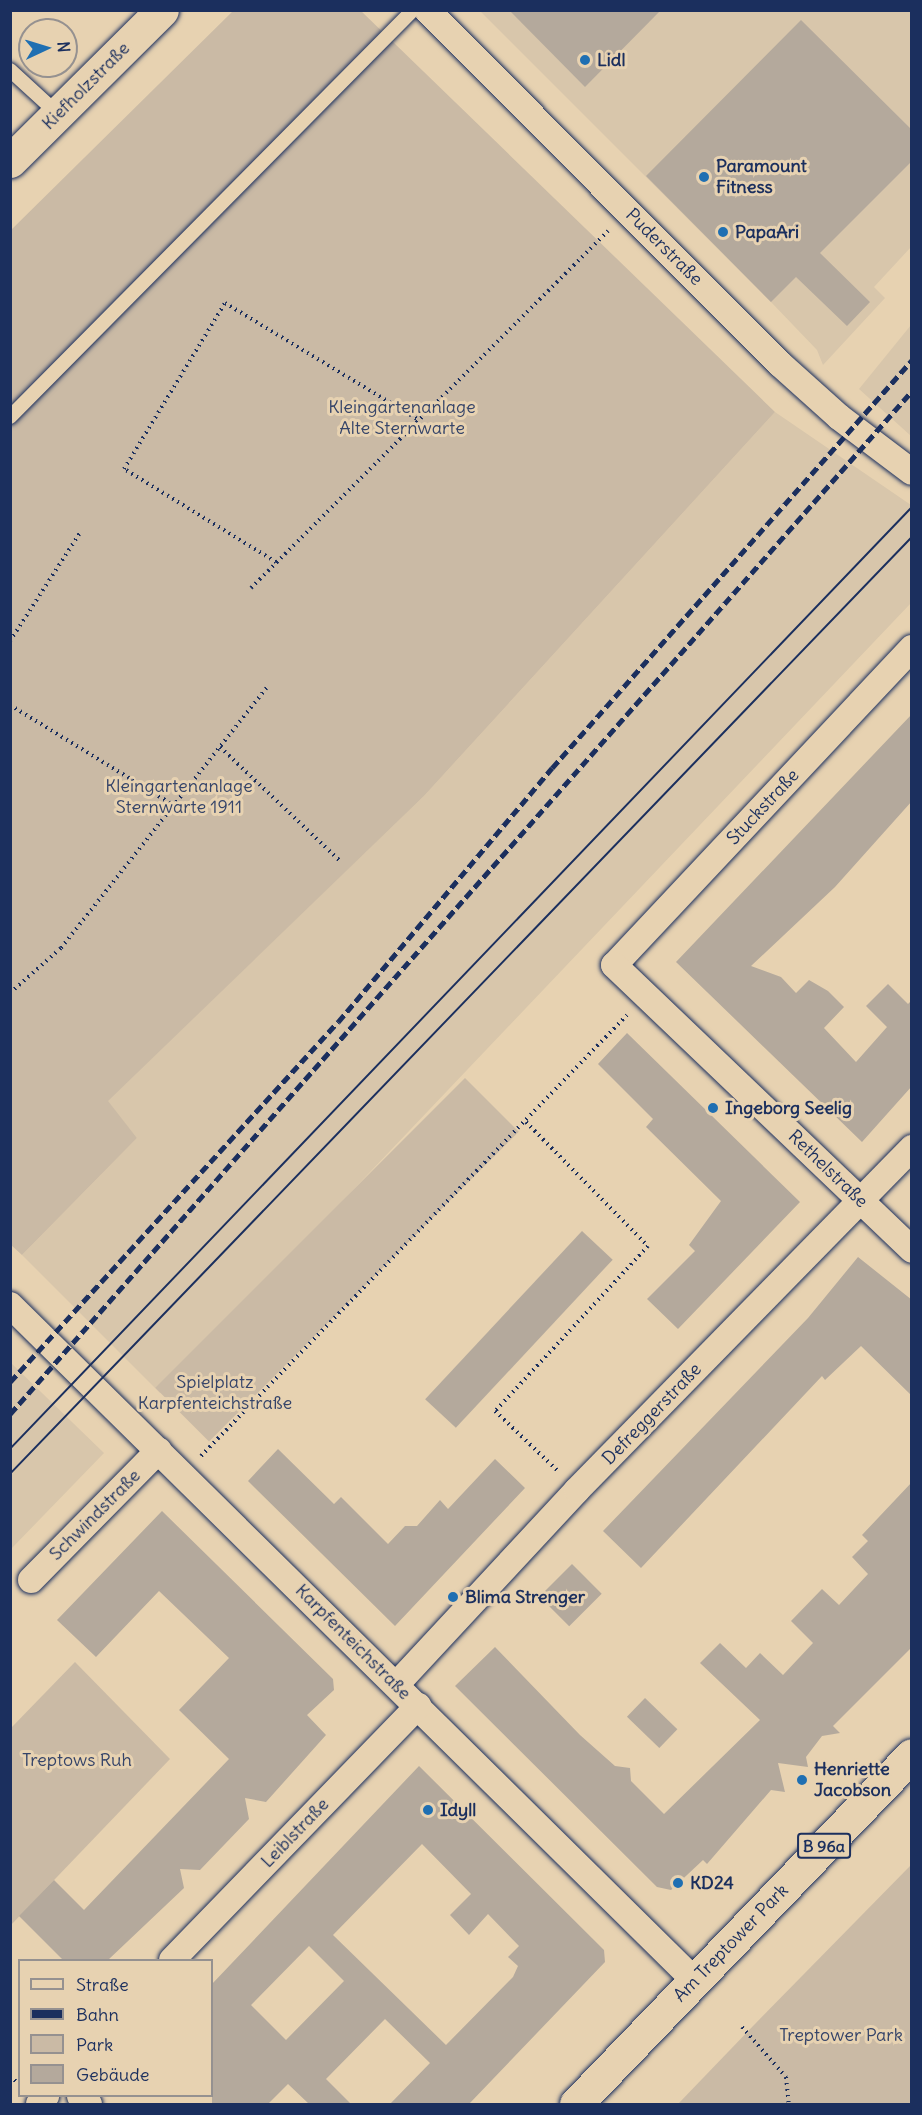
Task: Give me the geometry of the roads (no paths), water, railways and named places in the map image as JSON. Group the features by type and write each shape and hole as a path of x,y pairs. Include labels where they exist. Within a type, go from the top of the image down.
{"main road":[{"name":"Kiefholzstraße","path":"10,161 162,10"},
{"name":"Am Treptower Park","path":"576,2104 912,1755"}],"street":[{"name":"Puderstraße","path":"427,10 802,384 912,472"},
{"name":"Stuckstraße","path":"614,964 912,648"},
{"name":"Rethelstraße","path":"614,964 912,1250"},
{"name":"Defreggerstraße","path":"396,1685 577,1490 912,1148"},
{"name":"Karpfenteichstraße","path":"10,1305 184,1474 695,1981"},
{"name":"Schwindstraße","path":"31,1580 159,1450"},
{"name":"Leiblstraße","path":"173,1959 418,1706"}],"lane":[{"path":"10,417 413,10"},
{"path":"10,70 58,114"}],"tram line":[{"path":"10,1449 912,507"},
{"path":"10,1474 912,537"}],"railway":[{"path":"10,1382 338,1022 552,768 912,360"},
{"path":"10,1414 912,391"}],"place":[{"name":"Lidl","path":"585,60"},
{"name":"Paramount Fitness","path":"704,177"},
{"name":"PapaAri","path":"723,232"},
{"name":"Ingeborg Seelig","path":"713,1108"},
{"name":"Blima Strenger","path":"453,1597"},
{"name":"Henriette Jacobson","path":"802,1780"},
{"name":"Idyll","path":"428,1810"},
{"name":"KD24","path":"678,1883"}],"park label":[{"name":"Kleingartenanlage Alte Sternwarte","path":"402,418"},
{"name":"Kleingartenanlage Sternwarte 1911","path":"179,797"},
{"name":"Spielplatz Karpfenteichstraße","path":"215,1393"},
{"name":"Treptows Ruh","path":"77,1760"},
{"name":"Treptower Park","path":"841,2035"}]}
